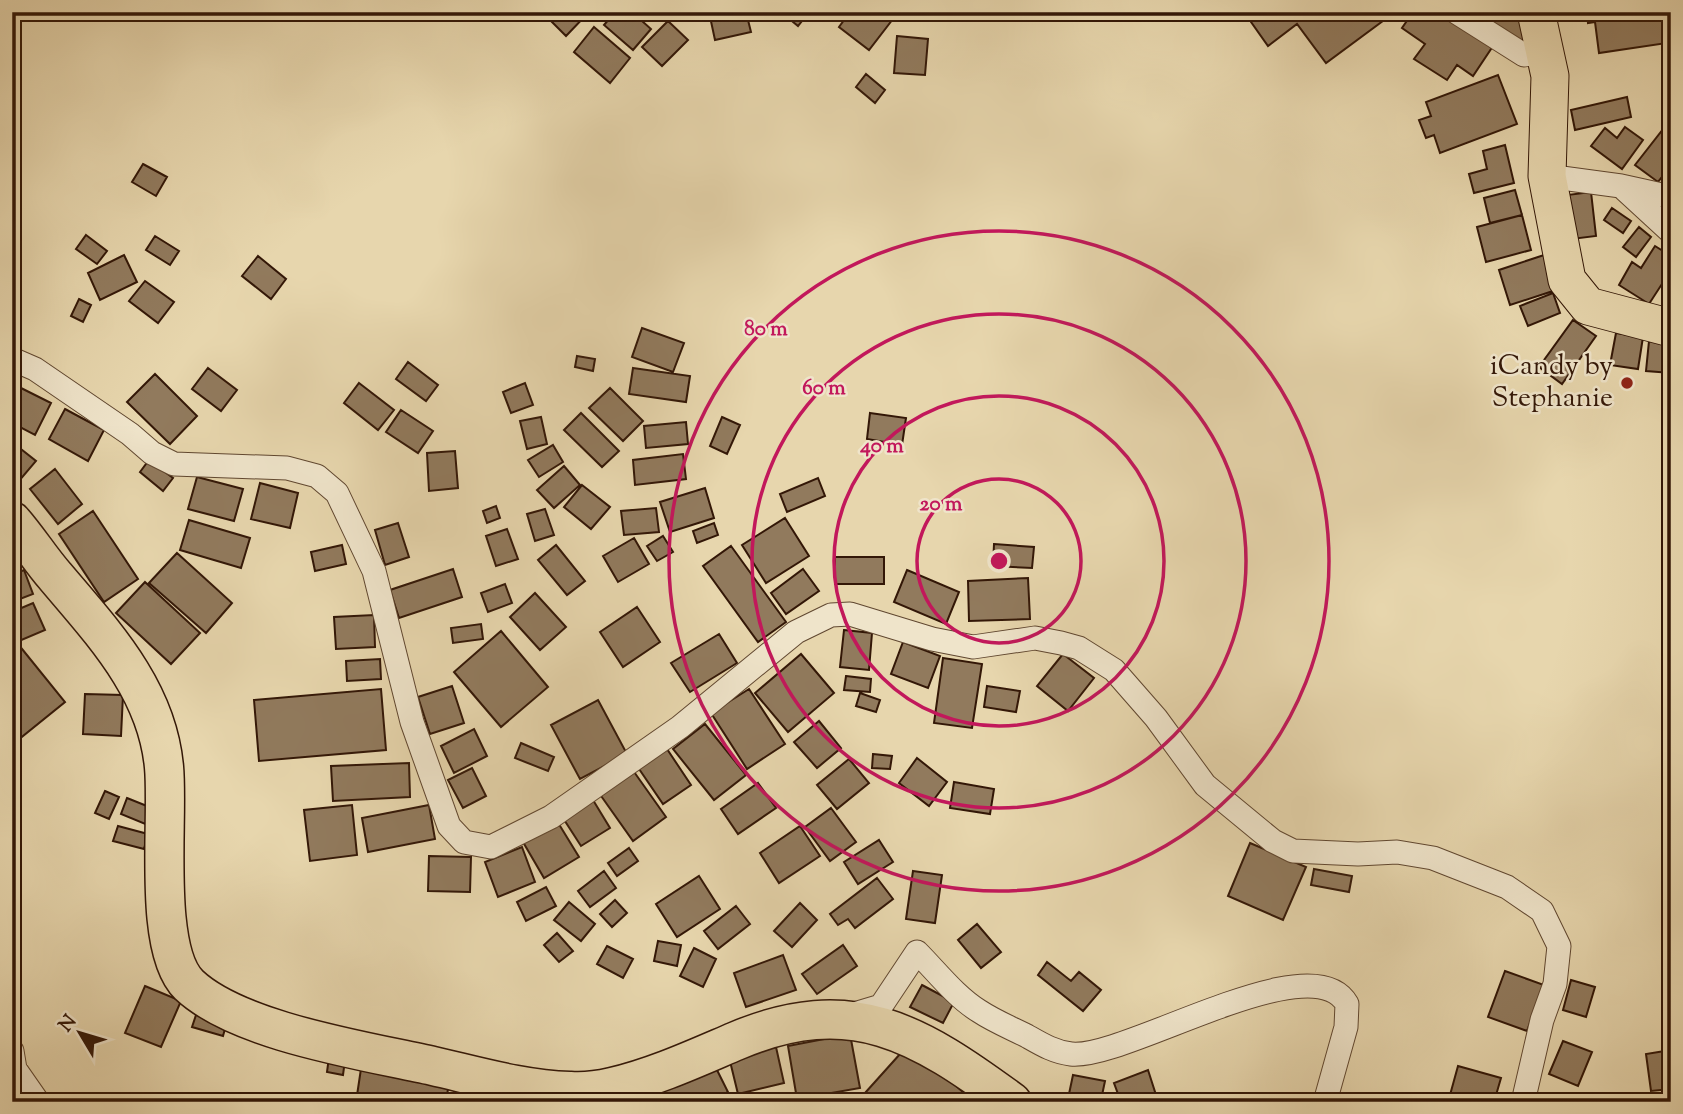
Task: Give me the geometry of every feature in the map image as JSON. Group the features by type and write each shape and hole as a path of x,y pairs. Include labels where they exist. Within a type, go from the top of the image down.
{"highway":[{"path":"12,521 143,688 157,725 166,792 165,902 173,954 187,983 210,1001 239,1015 299,1035 489,1079 572,1091 611,1087 629,1091 776,1027 818,1018 861,1020 913,1038 960,1065 1012,1102"}],"main road":[{"path":"1536,12 1550,76 1547,176 1567,280 1588,306 1671,328"}],"street":[{"path":"1456,12 1524,55 1545,52"},
{"path":"1547,176 1621,186 1671,197"},
{"path":"1621,186 1671,232"},
{"path":"12,359 35,369 152,453 174,464 287,468 317,477 337,493 374,571 412,722 449,826 464,842 491,847 551,817 681,727 796,632 831,615 850,614 932,639 973,647 1035,638 1061,643 1079,648 1114,670 1147,708 1205,785 1273,841 1293,851 1358,854 1397,852 1433,858 1507,887 1542,911 1559,946 1558,959 1555,984 1542,1020 1523,1102"},
{"path":"836,1019 881,1006 917,952 977,1010 1054,1051 1074,1054 1100,1053 1172,1023 1250,996 1316,986 1335,990 1348,1004 1346,1027 1325,1102"},
{"path":"12,1051 15,1069 38,1102"}],"building":[{"path":"552,12 589,12 566,36 547,17"},
{"path":"615,12 632,12 651,29 633,50 604,25"},
{"path":"709,12 746,12 751,32 715,40"},
{"path":"781,12 809,12 798,26"},
{"path":"850,12 892,12 896,15 869,50 839,27"},
{"path":"1244,12 1395,12 1326,63 1297,24 1268,46"},
{"path":"1413,12 1442,12 1493,46 1473,76 1457,65 1447,80 1414,59 1425,44 1402,28"},
{"path":"1481,12 1510,12 1531,27 1519,45 1478,16"},
{"path":"1587,12 1663,12 1667,43 1599,53 1595,22 1588,23"},
{"path":"668,21 688,40 662,66 642,47"},
{"path":"594,27 630,58 610,83 574,52"},
{"path":"897,36 928,39 925,75 894,73"},
{"path":"866,74 885,90 875,103 856,87"},
{"path":"1498,75 1517,124 1440,153 1434,135 1426,138 1419,120 1431,116 1426,102"},
{"path":"1627,97 1631,117 1575,130 1571,110"},
{"path":"1671,119 1671,166 1658,182 1635,165"},
{"path":"1625,127 1643,140 1622,169 1591,146 1605,128 1617,138"},
{"path":"1505,145 1514,183 1474,193 1469,174 1487,169 1483,151"},
{"path":"143,164 167,177 156,196 132,182"},
{"path":"1515,190 1522,215 1490,223 1484,198"},
{"path":"1591,192 1596,236 1572,239 1567,195"},
{"path":"1612,208 1631,221 1623,233 1604,220"},
{"path":"1522,215 1531,250 1486,262 1477,227"},
{"path":"1639,227 1651,237 1636,257 1623,247"},
{"path":"86,235 107,251 97,264 76,249"},
{"path":"155,236 179,251 170,265 146,250"},
{"path":"1655,246 1671,256 1671,270 1649,304 1619,285 1632,262 1641,268"},
{"path":"124,255 137,282 100,300 88,273"},
{"path":"1544,255 1556,290 1510,305 1499,270"},
{"path":"258,256 286,279 271,299 242,276"},
{"path":"145,281 174,302 158,323 129,301"},
{"path":"1553,293 1560,313 1528,326 1520,306"},
{"path":"79,299 91,305 83,322 71,316"},
{"path":"1573,320 1596,336 1562,384 1539,367"},
{"path":"642,328 684,343 673,372 632,357"},
{"path":"1616,333 1643,337 1638,369 1610,365"},
{"path":"1649,341 1671,343 1671,373 1646,371"},
{"path":"577,356 595,359 593,371 575,367"},
{"path":"408,362 438,385 426,401 396,379"},
{"path":"208,368 237,390 221,411 192,389"},
{"path":"633,368 690,376 686,402 629,394"},
{"path":"155,374 197,416 170,444 127,402"},
{"path":"359,383 394,410 378,430 344,403"},
{"path":"525,383 533,405 511,413 503,392"},
{"path":"15,385 51,403 35,435 12,423"},
{"path":"610,388 643,421 623,441 589,408"},
{"path":"65,409 104,430 88,461 49,439"},
{"path":"401,410 433,431 418,453 386,432"},
{"path":"581,413 619,451 602,467 564,430"},
{"path":"870,413 906,418 902,445 867,439"},
{"path":"541,417 547,444 527,449 520,421"},
{"path":"722,417 740,425 727,454 710,446"},
{"path":"686,422 688,444 646,448 644,426"},
{"path":"12,442 36,461 19,481 12,476"},
{"path":"553,445 563,462 539,477 528,460"},
{"path":"455,451 458,488 429,491 427,453"},
{"path":"683,454 686,479 635,485 633,460"},
{"path":"149,460 173,478 163,491 140,472"},
{"path":"564,466 580,485 554,508 537,490"},
{"path":"55,469 82,504 58,524 30,489"},
{"path":"197,477 243,489 234,521 188,509"},
{"path":"818,478 825,496 787,512 780,494"},
{"path":"260,483 298,493 290,528 251,519"},
{"path":"582,485 610,507 591,529 564,507"},
{"path":"705,488 714,518 670,532 660,502"},
{"path":"496,506 500,518 487,523 483,511"},
{"path":"656,508 659,532 624,535 621,511"},
{"path":"545,509 554,535 535,541 527,514"},
{"path":"93,511 138,579 104,602 59,534"},
{"path":"785,518 809,556 766,583 742,545"},
{"path":"189,520 250,538 241,568 180,550"},
{"path":"398,523 409,557 385,565 375,530"},
{"path":"714,523 718,535 697,543 693,531"},
{"path":"507,529 518,559 496,566 486,536"},
{"path":"663,536 673,552 657,561 647,546"},
{"path":"634,538 649,564 618,582 603,556"},
{"path":"994,544 1034,547 1032,568 993,566"},
{"path":"342,545 346,564 315,571 311,552"},
{"path":"556,545 585,581 567,595 538,560"},
{"path":"731,546 786,622 758,642 703,566"},
{"path":"177,553 232,603 206,633 149,583"},
{"path":"835,557 884,557 884,584 835,584"},
{"path":"453,569 462,597 399,618 390,590"},
{"path":"803,569 819,591 786,614 771,593"},
{"path":"24,570 33,594 12,602 12,575"},
{"path":"907,570 959,592 946,624 894,602"},
{"path":"1028,578 1030,619 969,621 968,581"},
{"path":"145,582 200,633 171,664 116,613"},
{"path":"505,584 512,603 488,612 481,593"},
{"path":"535,593 566,627 540,650 510,617"},
{"path":"33,603 45,630 12,644 12,612"},
{"path":"637,607 660,642 623,667 600,632"},
{"path":"374,615 375,647 336,649 334,617"},
{"path":"481,624 483,639 453,643 451,628"},
{"path":"844,630 872,633 869,670 840,667"},
{"path":"501,631 548,687 501,727 454,672"},
{"path":"719,634 737,663 690,692 671,663"},
{"path":"903,642 940,656 928,688 891,674"},
{"path":"18,644 65,702 18,740 12,732 12,648"},
{"path":"801,654 834,693 788,732 755,693"},
{"path":"1063,654 1094,678 1068,711 1037,686"},
{"path":"943,658 982,664 972,728 934,723"},
{"path":"380,659 381,679 347,681 346,661"},
{"path":"846,676 871,679 870,692 844,690"},
{"path":"452,686 464,723 430,734 418,697"},
{"path":"987,686 1020,691 1016,712 984,707"},
{"path":"381,689 386,750 259,761 254,700"},
{"path":"749,689 785,744 747,769 711,713"},
{"path":"860,693 880,700 876,712 856,706"},
{"path":"85,694 123,695 121,736 83,734"},
{"path":"598,700 627,754 580,779 551,725"},
{"path":"819,721 841,748 817,768 794,742"},
{"path":"705,724 746,775 714,800 673,749"},
{"path":"474,729 487,756 454,773 441,746"},
{"path":"521,743 554,757 548,771 515,758"},
{"path":"663,743 691,785 663,804 635,763"},
{"path":"873,754 892,756 890,769 872,768"},
{"path":"917,758 947,782 929,806 899,783"},
{"path":"849,759 869,783 837,809 817,785"},
{"path":"409,763 410,797 333,801 331,766"},
{"path":"472,768 486,796 463,808 448,780"},
{"path":"632,769 666,817 633,841 599,793"},
{"path":"954,782 994,789 990,814 950,808"},
{"path":"758,783 776,808 738,834 721,809"},
{"path":"105,791 119,797 109,819 95,813"},
{"path":"127,798 162,812 155,828 121,814"},
{"path":"593,800 610,828 581,846 563,818"},
{"path":"352,805 357,855 310,861 304,810"},
{"path":"429,805 435,839 368,852 362,818"},
{"path":"831,808 856,842 830,861 805,827"},
{"path":"557,821 579,857 544,878 523,842"},
{"path":"118,826 148,834 144,849 113,841"},
{"path":"800,826 820,856 779,883 760,853"},
{"path":"879,840 893,862 858,884 844,862"},
{"path":"1250,843 1306,867 1283,920 1228,896"},
{"path":"522,847 535,882 498,897 485,862"},
{"path":"629,848 638,861 617,876 608,863"},
{"path":"429,856 471,857 470,892 428,891"},
{"path":"1314,869 1352,876 1349,892 1311,885"},
{"path":"604,871 616,888 590,907 578,891"},
{"path":"913,871 942,875 935,923 906,919"},
{"path":"699,876 720,909 677,937 656,904"},
{"path":"877,878 893,899 855,928 848,919 838,925 830,914"},
{"path":"546,887 556,906 526,921 517,902"},
{"path":"615,900 627,913 612,927 600,914"},
{"path":"569,902 595,924 581,941 554,920"},
{"path":"800,903 817,920 792,947 774,931"},
{"path":"736,906 750,924 718,949 704,931"},
{"path":"977,924 1001,952 981,968 958,940"},
{"path":"557,933 573,951 559,962 544,945"},
{"path":"658,941 681,945 677,966 654,961"},
{"path":"843,945 857,966 817,994 802,974"},
{"path":"607,946 633,959 623,978 597,964"},
{"path":"694,948 716,959 703,987 680,976"},
{"path":"783,955 796,990 746,1007 734,973"},
{"path":"1047,962 1071,981 1079,972 1101,990 1083,1011 1038,975"},
{"path":"1505,971 1544,985 1527,1031 1488,1017"},
{"path":"1571,980 1595,987 1586,1017 1563,1010"},
{"path":"922,985 954,1002 943,1023 910,1007"},
{"path":"145,986 181,1001 161,1047 125,1033"},
{"path":"198,1009 228,1018 223,1036 192,1027"},
{"path":"850,1034 860,1088 797,1099 788,1046"},
{"path":"1563,1041 1592,1052 1578,1086 1549,1074"},
{"path":"909,1044 964,1093 956,1102 875,1102 865,1093"},
{"path":"776,1047 784,1083 738,1094 729,1057"},
{"path":"1671,1050 1671,1089 1651,1091 1646,1054"},
{"path":"329,1057 345,1060 343,1075 327,1072"},
{"path":"712,1060 728,1092 709,1102 667,1102 660,1088"},
{"path":"362,1062 450,1076 446,1102 356,1102"},
{"path":"1458,1066 1501,1078 1494,1102 1473,1102 1450,1095"},
{"path":"1148,1070 1156,1095 1139,1102 1121,1102 1114,1083"},
{"path":"1073,1075 1105,1081 1101,1100 1069,1094"}],"place":[{"name":"iCandy by Stephanie","path":"1627,383"}]}
